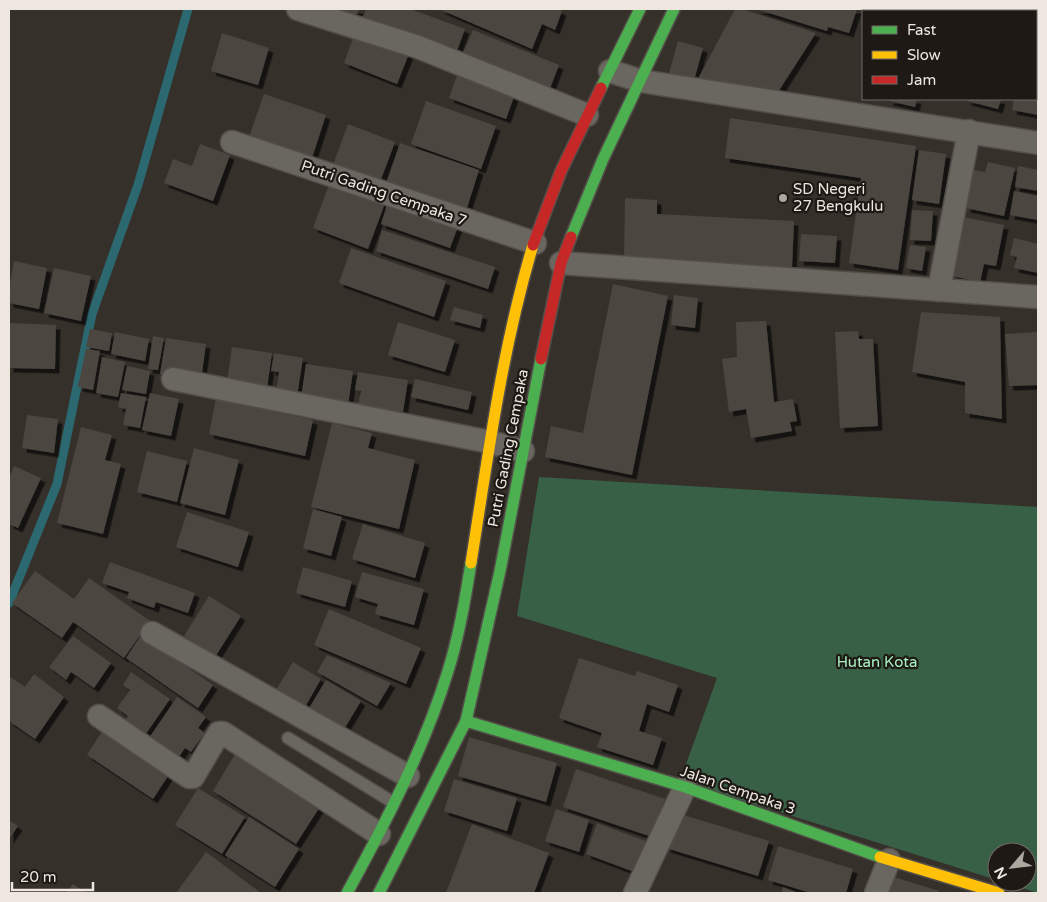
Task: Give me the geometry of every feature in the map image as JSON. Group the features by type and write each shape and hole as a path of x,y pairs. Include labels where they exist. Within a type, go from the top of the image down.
{"street":[{"path":"298,9 418,47 588,115"},
{"name":"Putri Gading Cempaka","path":"349,893 408,776 438,700 457,638 470,574 490,442 526,271 535,243 551,196 640,9"},
{"name":"Putri Gading Cempaka","path":"379,893 466,721 500,571 561,263 576,219 674,9"},
{"path":"610,71 641,81 1038,143"},
{"path":"939,290 968,131"},
{"name":"Putri Gading Cempaka 7","path":"232,142 535,243"},
{"path":"561,263 1038,297"},
{"path":"173,379 490,442 523,451"},
{"path":"152,633 408,776"},
{"path":"99,716 190,777 192,777 219,733 223,733 378,834"},
{"name":"Jalan Cempaka 3","path":"466,721 685,787 889,860 998,893"},
{"path":"636,893 685,787"},
{"path":"876,893 889,860"}],"lane":[{"path":"288,738 394,802"}],"green space":[{"name":"Hutan Kota","path":"539,477 1038,507 1038,893 1035,892 1037,892 1037,842 987,842 987,877 680,781 717,678 517,616"}],"building":[{"path":"318,9 359,9 354,22"},
{"path":"366,9 410,9 465,29 455,56 362,21"},
{"path":"439,9 557,9 562,11 555,30 542,24 532,49"},
{"path":"735,9 742,9 816,33 778,92 698,79"},
{"path":"756,9 857,9 849,33 828,27 827,31"},
{"path":"930,9 974,9 974,10"},
{"path":"985,9 1026,9 1026,10"},
{"path":"1038,9 1038,115 1012,110 1014,100 1037,100 1037,10 1032,10"},
{"path":"356,30 410,51 397,84 344,63"},
{"path":"473,30 559,65 549,91 462,55"},
{"path":"222,33 269,48 258,85 211,71"},
{"path":"678,41 703,48 693,84 668,77"},
{"path":"459,70 516,91 506,119 449,98"},
{"path":"264,94 326,115 312,158 249,137"},
{"path":"889,100 917,100 915,107"},
{"path":"967,100 1001,100 998,109"},
{"path":"426,101 496,126 481,169 411,144"},
{"path":"730,118 916,146 898,270 849,263 861,178 725,158"},
{"path":"348,124 395,142 380,182 333,165"},
{"path":"400,143 479,170 466,211 386,184"},
{"path":"200,144 230,155 213,201 164,183 173,159 192,166"},
{"path":"919,150 946,154 939,204 912,200"},
{"path":"988,162 1015,168 1004,216 966,208 974,170 985,172"},
{"path":"1018,166 1038,170 1038,191 1015,187"},
{"path":"330,182 385,203 368,249 313,228"},
{"path":"1014,191 1038,196 1038,220 1010,215"},
{"path":"390,196 460,221 450,248 381,224"},
{"path":"625,198 657,200 657,214 794,221 792,268 624,259"},
{"path":"912,210 933,211 931,241 910,240"},
{"path":"963,217 1004,225 996,266 984,264 980,282 952,276"},
{"path":"382,230 495,267 488,289 376,251"},
{"path":"801,234 837,236 835,263 799,261"},
{"path":"1014,238 1038,244 1038,273 1014,268 1017,257 1010,255"},
{"path":"910,245 926,247 922,271 906,268"},
{"path":"351,248 446,281 434,317 339,283"},
{"path":"14,261 47,268 39,309 9,303 9,289"},
{"path":"54,268 91,276 81,321 44,313"},
{"path":"613,284 668,296 632,475 545,457 551,426 583,433"},
{"path":"674,295 698,298 695,328 671,325"},
{"path":"454,307 483,315 480,328 450,320"},
{"path":"921,312 1000,317 1002,419 965,413 965,382 912,372"},
{"path":"766,321 774,402 793,399 797,421 790,422 792,431 751,438 746,409 729,412 722,359 737,357 736,322"},
{"path":"398,322 455,340 445,372 388,355"},
{"path":"9,323 56,325 55,369 9,368"},
{"path":"90,329 112,333 109,351 86,347"},
{"path":"858,331 859,339 873,339 878,426 840,428 835,332"},
{"path":"115,332 149,339 145,361 111,354"},
{"path":"1038,332 1038,385 1009,386 1005,334"},
{"path":"153,336 164,338 158,370 148,369"},
{"path":"166,338 206,344 201,380 160,374"},
{"path":"232,347 272,353 267,388 227,382"},
{"path":"86,349 100,351 93,390 78,387"},
{"path":"274,353 303,358 297,396 276,394 279,372 271,371"},
{"path":"102,357 125,362 118,397 96,393"},
{"path":"306,364 353,371 348,405 301,398"},
{"path":"127,366 150,371 146,394 122,390"},
{"path":"358,372 408,380 403,412 358,405 361,391 355,390"},
{"path":"415,379 472,392 468,410 411,397"},
{"path":"121,393 146,397 140,428 123,425 126,409 118,407"},
{"path":"150,393 179,399 171,436 142,430"},
{"path":"216,398 313,420 305,456 209,434"},
{"path":"27,415 58,419 54,453 22,448"},
{"path":"332,423 372,433 368,448 415,460 399,529 311,507"},
{"path":"81,427 112,435 105,460 121,464 103,534 57,523"},
{"path":"194,448 239,460 225,515 180,503"},
{"path":"147,451 187,461 177,502 137,492"},
{"path":"14,466 41,478 18,528 9,524 9,478"},
{"path":"313,509 342,517 331,556 303,548"},
{"path":"187,512 249,532 238,567 176,547"},
{"path":"363,524 425,543 415,578 352,559"},
{"path":"110,562 195,593 188,613 156,602 154,608 127,598 129,592 102,583"},
{"path":"303,567 352,581 345,607 296,593"},
{"path":"35,571 74,599 89,578 150,621 124,658 73,622 62,638 12,603"},
{"path":"362,572 424,589 414,625 375,614 378,604 355,597"},
{"path":"209,596 241,616 215,657 184,636"},
{"path":"329,609 421,648 406,684 314,645"},
{"path":"141,635 213,685 198,708 126,658"},
{"path":"73,636 111,663 94,688 71,672 66,680 49,667"},
{"path":"327,655 391,683 377,706 317,672"},
{"path":"579,658 635,676 637,671 678,685 669,712 647,704 639,731 662,738 653,765 597,747 602,733 559,718"},
{"path":"293,662 321,679 305,707 276,690"},
{"path":"131,672 170,699 143,738 123,724 128,716 117,708 130,690 123,685"},
{"path":"34,674 64,697 35,739 9,721 9,676 25,687"},
{"path":"326,680 361,701 343,731 308,710"},
{"path":"177,697 206,717 198,728 205,733 191,752 185,748 176,761 147,741"},
{"path":"104,728 170,773 153,799 87,755"},
{"path":"469,737 557,763 546,802 458,776"},
{"path":"238,749 323,802 296,844 213,791"},
{"path":"576,769 665,799 652,837 563,807"},
{"path":"454,779 517,798 507,831 444,811"},
{"path":"198,788 245,817 222,854 175,825"},
{"path":"556,809 589,820 579,852 545,841"},
{"path":"677,813 769,841 758,876 666,848"},
{"path":"249,817 299,849 275,887 225,855"},
{"path":"9,820 18,826 9,839"},
{"path":"597,823 648,842 637,873 586,854"},
{"path":"472,824 549,853 534,893 446,893"},
{"path":"778,846 853,869 846,893 811,893 768,880"},
{"path":"206,852 261,893 176,893"},
{"path":"894,877 939,891 938,893 889,893"},
{"path":"73,884 86,893 66,893"},
{"path":"783,887 798,893 781,893"}],"waterway":[{"path":"9,603 57,484 92,314 138,185 188,9"}],"traffic: fast":[{"path":"601,88 640,9"},
{"path":"571,237 603,159 674,9"},
{"path":"379,893 466,721 500,571 541,359"},
{"path":"347,893 403,785 428,729 455,645 471,563"},
{"path":"466,721 685,787 880,857"}],"traffic: slow":[{"path":"471,563 504,363 533,245"},
{"path":"880,857 999,893"}],"traffic: jam":[{"path":"533,245 561,171 601,88"},
{"path":"541,359 561,263 571,237"}],"place":[{"name":"SD Negeri 27 Bengkulu","path":"783,198"}]}
